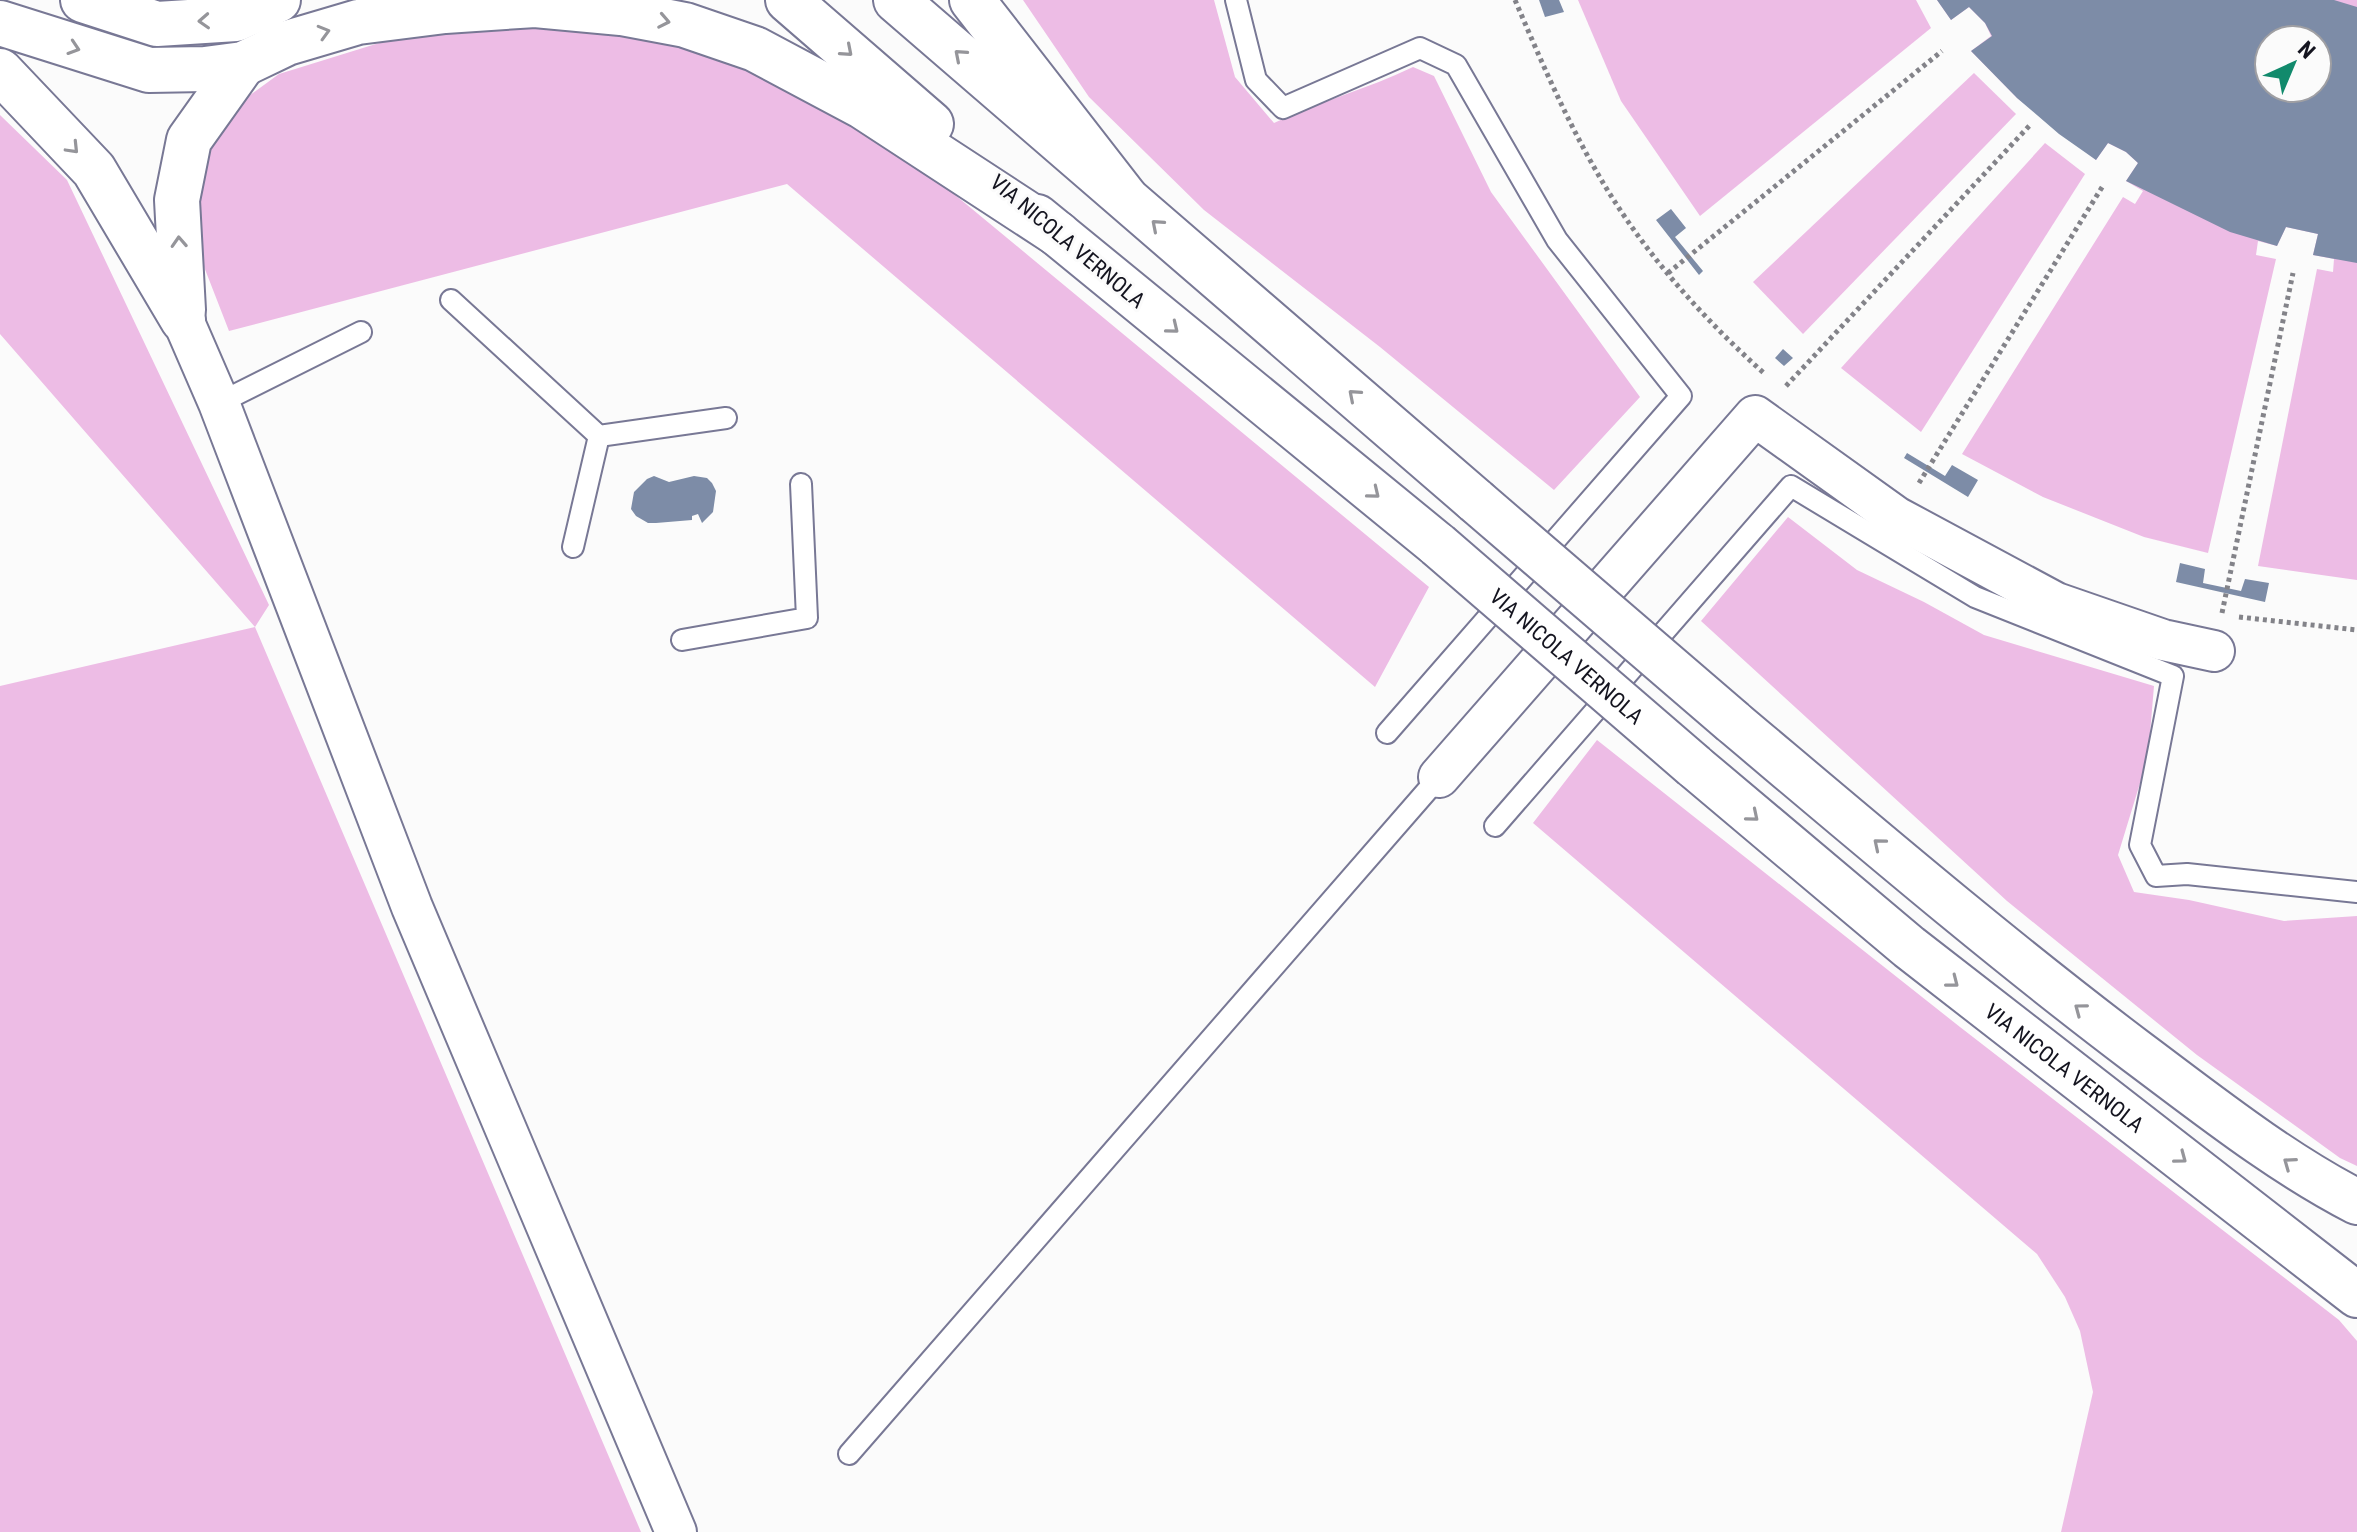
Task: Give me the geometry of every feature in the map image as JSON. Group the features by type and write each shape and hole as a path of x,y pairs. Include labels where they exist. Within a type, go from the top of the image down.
{"main road":[{"path":"83,0 157,24 236,19 278,0"},
{"name":"VIA NICOLA VERNOLA","path":"788,0 1058,234 1438,545 1909,947 2357,1295"},
{"path":"896,0 1733,722 2053,988 2306,1175 2357,1202"},
{"path":"972,0 1125,197"},
{"path":"0,23 149,70 205,69 243,64 287,43 358,22 445,11 535,5 621,13 685,25 755,49 862,106 1058,234"},
{"path":"183,320 177,200 189,140 243,64"},
{"path":"0,71 94,170 183,320"}],"street":[{"path":"183,320 219,403 412,907 676,1532"},
{"path":"1439,777 1755,416 1896,517 2056,603 2163,640 2217,633"}],"lane":[{"path":"1236,0 1256,80 1283,108 1420,48 1456,65 1557,240 1681,396 1387,733"},
{"path":"451,300 599,436"},
{"path":"219,403 361,332"},
{"path":"599,436 726,418"},
{"path":"573,547 599,436"},
{"path":"682,640 807,618 801,484"},
{"path":"1495,826 1791,486 1975,597 2173,676 2140,845 2156,876 2187,874 2357,892"},
{"path":"849,1454 1439,777"}],"path":[{"path":"1515,0 1550,82 1614,201 1668,273 1721,334 1772,381"},
{"path":"1668,273 1942,51"},
{"path":"1783,390 2031,124"},
{"path":"1914,491 2104,184"},
{"path":"2217,633 2293,273"},
{"path":"2207,611 2217,633"},
{"path":"2217,633 2357,630"}],"shaded area":[{"path":"1023,0 1214,0 1235,77 1274,123 1413,67 1434,76 1491,192 1640,397 1554,490 1380,347 1204,210 1089,97"},
{"path":"1578,0 1916,0 1931,28 1700,216 1621,101"},
{"path":"1937,0 2357,0 2357,580 2258,566 2317,269 2333,272 2334,259 2313,255 2318,234 2286,227 2277,246 2258,241 2256,255 2276,259 2208,553 2144,537 2043,497 1962,454 2123,197 2135,204 2143,191 2126,181 2138,163 2126,152 2108,143 2096,160 2017,98 1971,51 1991,36 1985,23 1969,7 1951,20"},
{"path":"450,21 555,21 717,52 885,137 1429,587 1375,687 787,184 229,331 201,259 197,189 211,146 242,101 279,74"},
{"path":"1974,73 2016,114 1803,334 1753,282"},
{"path":"0,115 67,180 269,605 255,627 0,334"},
{"path":"2045,143 2085,174 1921,432 1841,368"},
{"path":"1788,517 1857,570 1984,635 2154,686 2148,757 2118,855 2134,892 2189,900 2284,921 2357,916 2357,1166 2340,1158 2197,1055 2007,901 1701,621"},
{"path":"255,627 641,1532 0,1532 0,686"},
{"path":"1597,740 1960,1027 2339,1320 2357,1341 2357,1532 2061,1532 2093,1392 2080,1331 2065,1297 2037,1254 1533,823"}],"building":[{"path":"1539,0 1559,0 1564,12 1545,17"},
{"path":"1937,0 2334,0 2357,7 2357,263 2313,255 2318,234 2286,227 2277,246 2230,232 2126,181 2138,163 2126,152 2108,143 2096,160 2017,98 1971,51 1992,36 1985,23 1969,7 1951,20"},
{"path":"1671,209 1686,228 1675,237 1703,271 1699,275 1656,220"},
{"path":"1783,349 1793,358 1784,366 1775,358"},
{"path":"1907,453 1945,476 1952,465 1978,480 1968,497 1904,458"},
{"path":"654,476 669,482 694,476 707,478 716,491 713,512 702,523 698,514 692,516 692,520 656,523 648,523 636,516 631,509 634,492"},
{"path":"2180,563 2205,569 2203,583 2241,591 2245,579 2269,583 2265,602 2176,582"}]}
